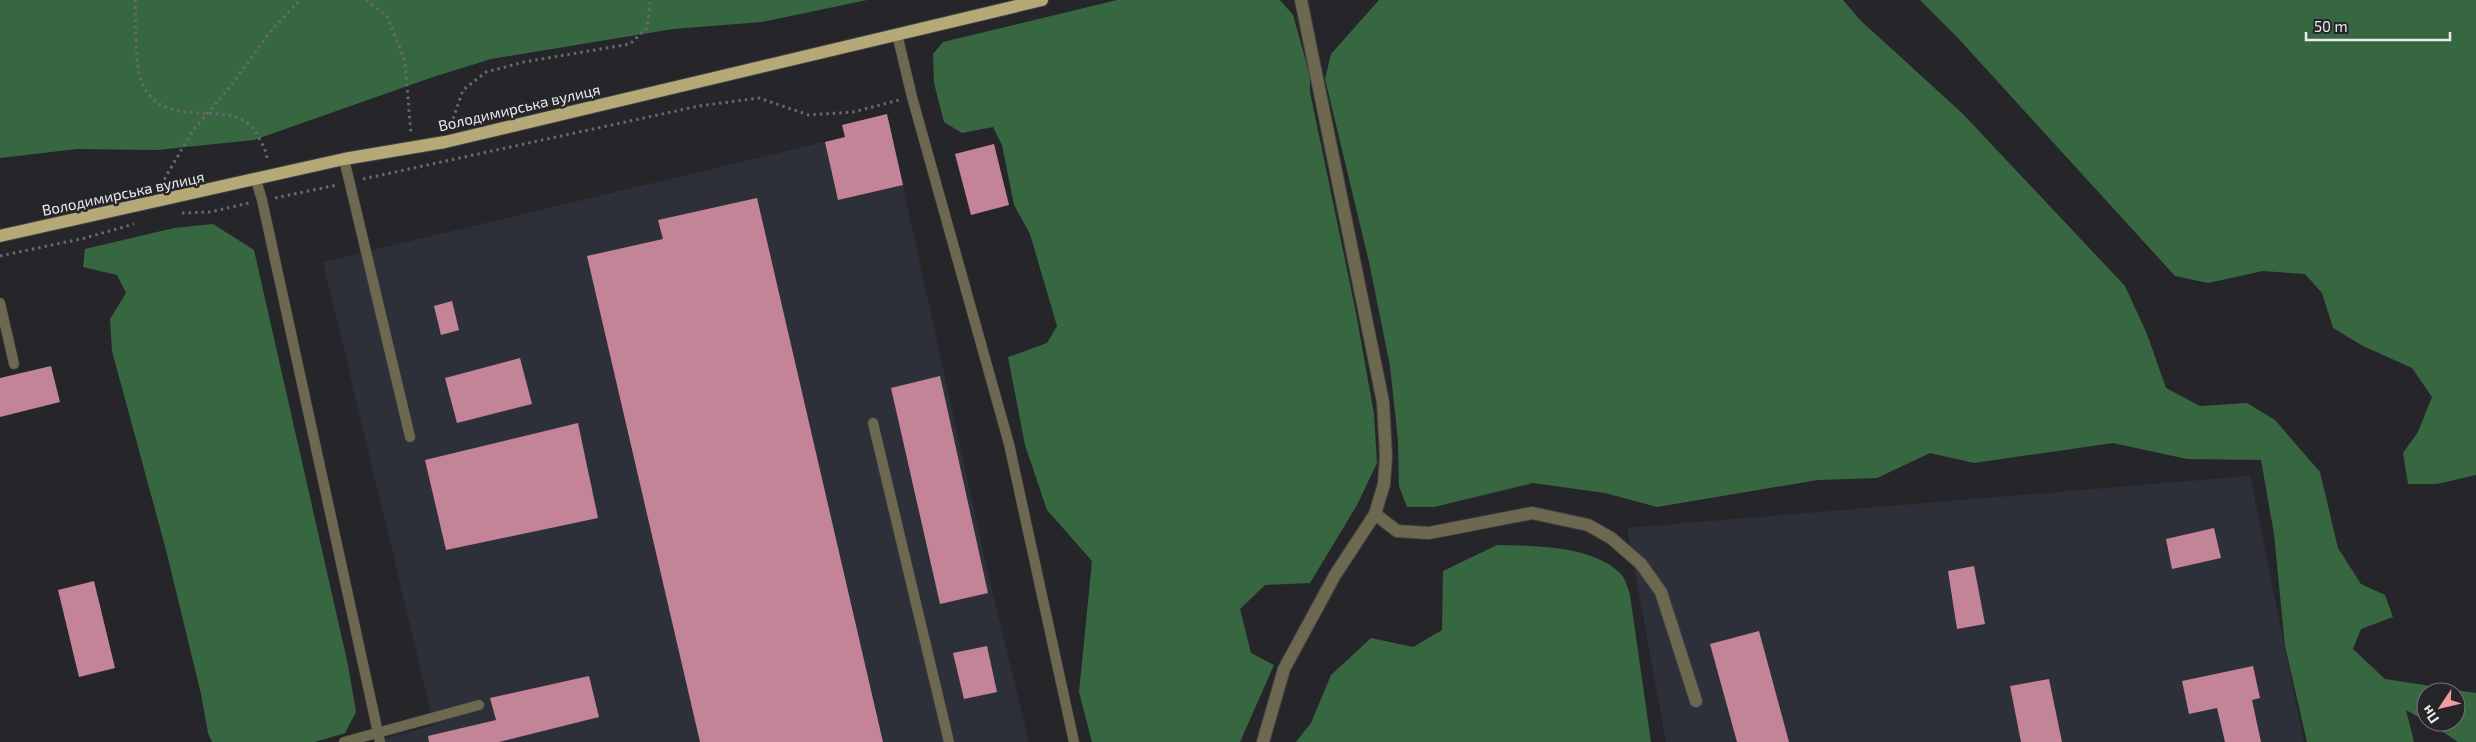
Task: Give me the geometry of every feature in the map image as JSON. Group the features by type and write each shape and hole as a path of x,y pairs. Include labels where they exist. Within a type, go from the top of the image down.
{"main road":[{"name":"Володимирська вулиця","path":"0,236 344,160 445,142 1042,0"}],"street":[{"path":"1263,742 1284,669 1335,575 1375,514 1384,484 1386,456 1383,402 1301,0"},
{"path":"1375,514 1397,531 1428,532 1532,513 1588,525 1611,538 1641,564 1661,592 1696,701"}],"lane":[{"path":"897,34 912,97 1009,444 1074,742"},
{"path":"344,160 410,437"},
{"path":"262,179 262,200 379,737"},
{"path":"0,303 14,364"},
{"path":"873,422 949,742"},
{"path":"344,742 379,737 479,705"}],"path":[{"path":"135,0 137,70 144,88 157,102 168,110 192,114 210,112 240,118 255,127 267,155 262,179"},
{"path":"154,202 164,179 193,130 210,112 269,33 300,0"},
{"path":"366,0 387,16 404,61 412,147"},
{"path":"445,142 463,90 486,72 524,62 630,44 647,28 649,0"},
{"path":"180,213 210,212 699,106 759,98 809,115 853,112 912,97"},
{"path":"0,256 85,238 144,222"}],"shaded area":[{"path":"887,114 992,591 1029,742 373,742 434,725 323,262 845,137 842,125"},
{"path":"2250,476 2304,742 1666,742 1627,528"}],"green space":[{"path":"0,0 867,0 762,22 673,29 491,59 433,77 254,140 157,150 77,149 0,158"},
{"path":"1117,0 1280,0 1293,15 1310,76 1310,92 1356,313 1374,414 1377,463 1357,505 1310,583 1265,585 1240,609 1251,653 1274,665 1240,742 1092,742 1079,692 1092,561 1047,510 1025,445 1008,357 1047,343 1057,326 1030,234 1014,205 1002,145 993,127 962,133 944,122 934,83 933,54 943,42"},
{"path":"1379,0 1843,0 1860,20 1962,113 2125,286 2147,334 2166,388 2200,406 2247,403 2275,420 2320,472 2338,548 2361,584 2385,595 2393,617 2361,629 2353,649 2385,679 2416,684 2416,716 2406,710 2414,742 2307,742 2285,646 2274,534 2261,460 2187,459 2113,443 1974,463 1930,453 1877,478 1818,480 1657,507 1605,493 1533,483 1434,507 1407,507 1399,486 1398,441 1390,366 1369,262 1325,79 1331,54"},
{"path":"1920,0 2476,0 2476,475 2437,484 2408,484 2403,453 2418,432 2432,397 2412,368 2363,346 2333,328 2322,293 2305,274 2263,271 2208,283 2175,276 1957,37"},
{"path":"213,224 254,250 348,665 356,712 345,733 315,742 212,742 208,733 201,694 166,550 112,351 110,319 126,293 117,275 83,267 85,249 174,228"},
{"path":"1497,545 1545,547 1579,552 1609,564 1621,574 1630,595 1651,742 1296,742 1311,723 1331,675 1371,638 1413,647 1442,630 1443,571"},
{"path":"2466,691 2476,693 2476,742 2458,742 2443,732 2466,732"}],"building":[{"path":"887,114 903,185 838,200 825,142 845,137 842,125"},
{"path":"994,144 1009,205 971,215 955,154"},
{"path":"757,198 883,742 700,742 587,256 663,239 658,220"},
{"path":"452,301 459,330 441,335 434,306"},
{"path":"520,358 532,404 457,423 445,378"},
{"path":"51,366 60,402 0,417 0,378"},
{"path":"940,376 988,593 940,604 891,388"},
{"path":"578,423 598,518 446,550 425,460"},
{"path":"2214,528 2221,558 2172,569 2166,539"},
{"path":"1974,566 1985,624 1957,629 1948,571"},
{"path":"94,581 115,668 79,677 58,590"},
{"path":"1759,631 1789,742 1737,742 1710,644"},
{"path":"987,646 997,692 964,699 953,653"},
{"path":"2253,666 2260,698 2252,700 2261,742 2225,742 2217,708 2189,714 2182,681"},
{"path":"589,676 599,717 499,742 429,742 428,736 496,720 490,698"},
{"path":"2049,679 2062,742 2021,742 2010,686"}]}
